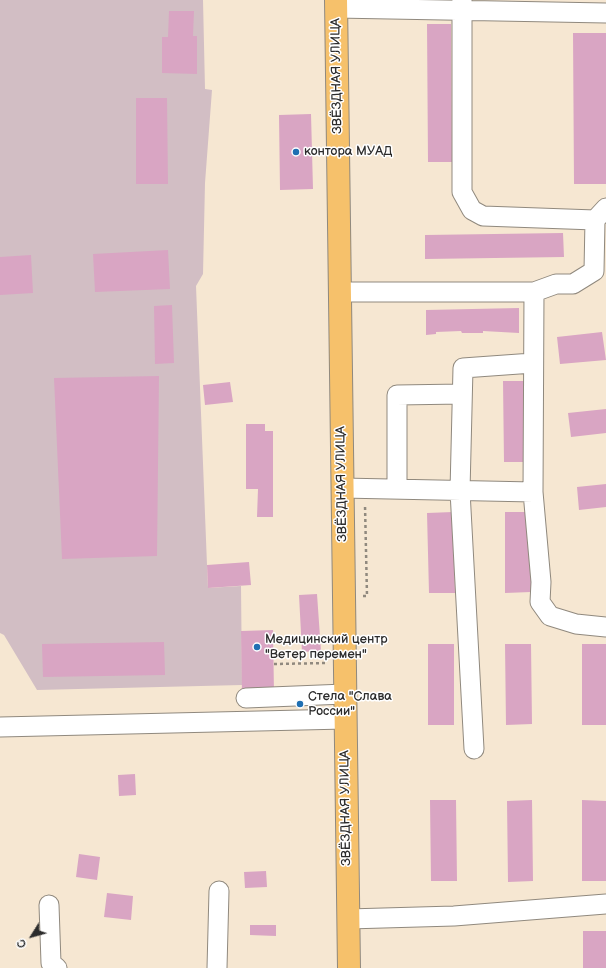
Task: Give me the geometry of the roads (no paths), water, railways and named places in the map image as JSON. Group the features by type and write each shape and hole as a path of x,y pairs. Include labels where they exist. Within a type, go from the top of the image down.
{"main road":[{"name":"ЗВЁЗДНАЯ УЛИЦА","path":"336,4 349,968"}],"street":[{"path":"336,4 462,5 606,13"},
{"path":"340,292 534,292 556,284 573,284 600,275 600,214 484,216 472,210 462,192 462,5"},
{"path":"534,292 533,492 541,582 540,602 550,616 576,624 606,626"},
{"path":"474,749 460,491 463,368 533,363"},
{"path":"397,489 397,395 462,394"},
{"path":"342,488 533,492"},
{"path":"246,698 345,694"},
{"path":"0,727 345,719"},
{"path":"217,968 219,890"},
{"path":"348,919 454,916 606,904"},
{"path":"48,905 51,963 57,968"}],"place":[{"name":"контора МУАД","path":"296,152"},
{"name":"Медицинский центр \"Ветер перемен\"","path":"257,647"},
{"name":"Стела \"Слава России\"","path":"300,704"}]}
